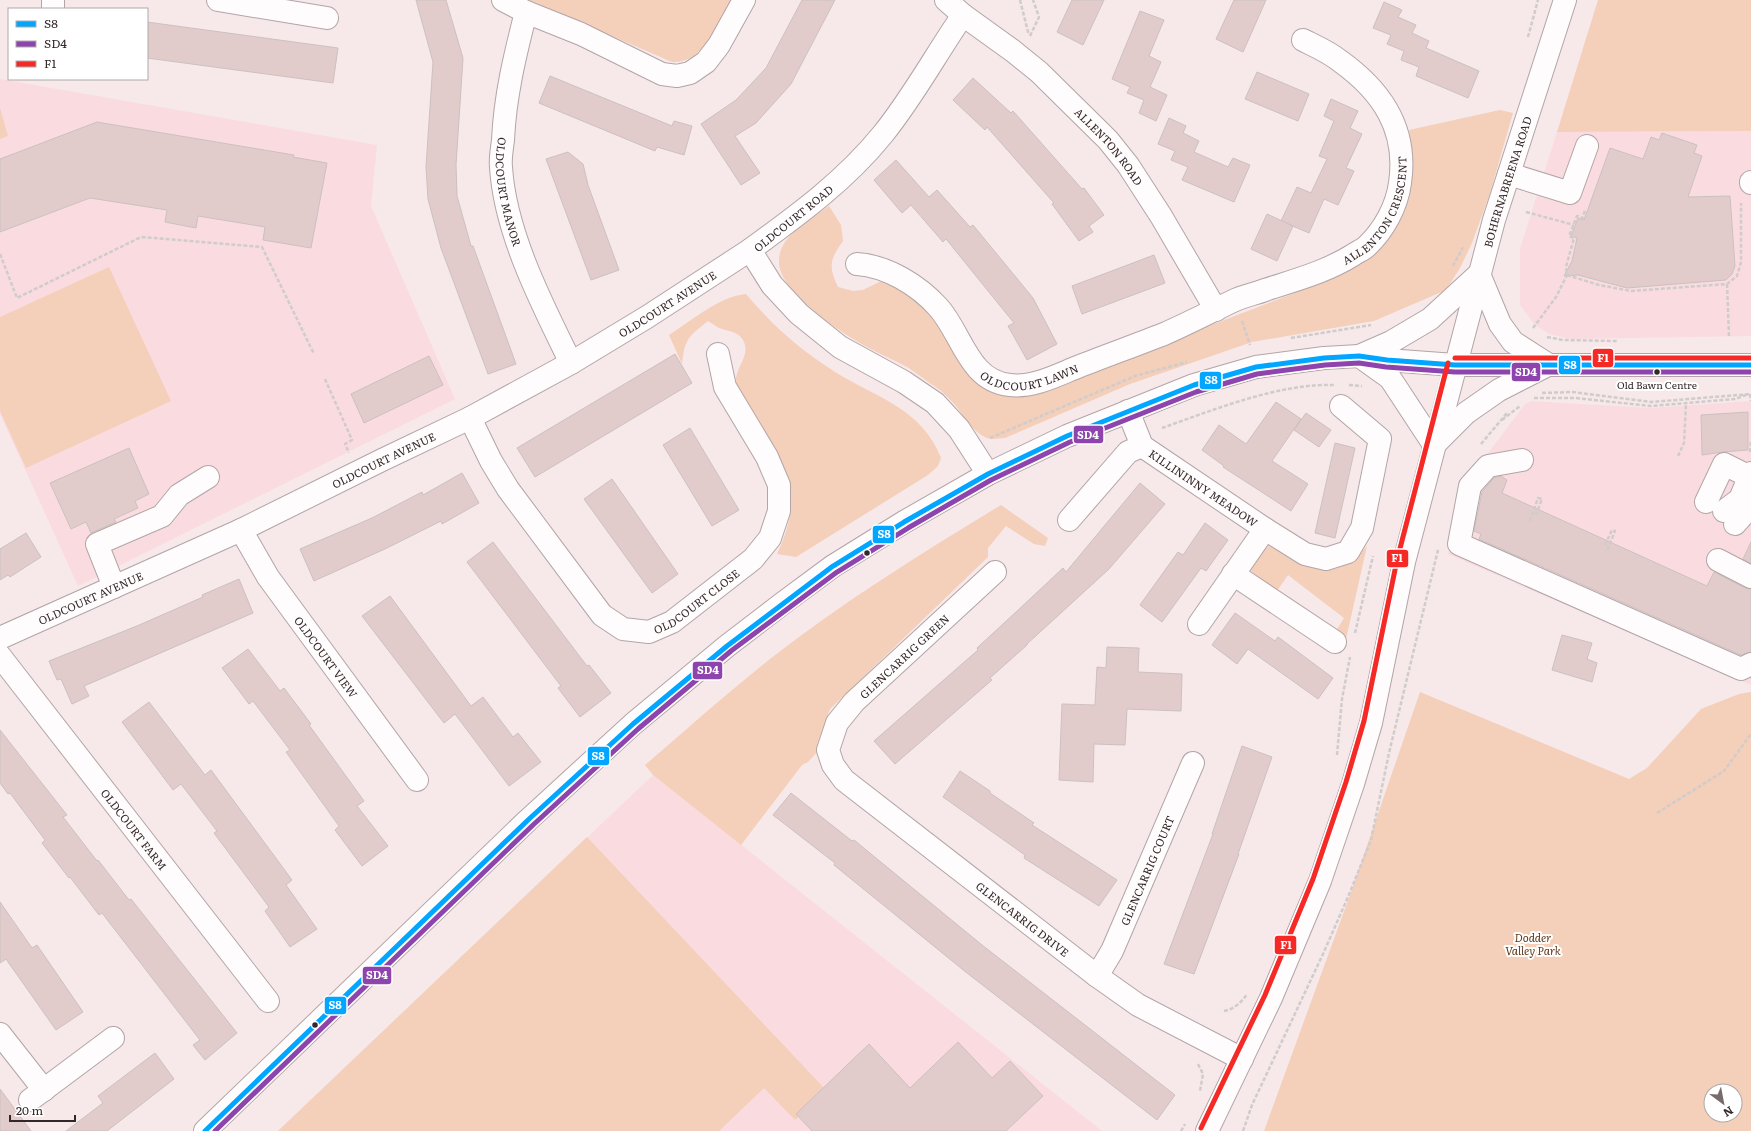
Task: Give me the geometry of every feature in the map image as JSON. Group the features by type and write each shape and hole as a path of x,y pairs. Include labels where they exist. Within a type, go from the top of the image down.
{"street":[{"path":"218,0 327,18"},
{"path":"503,0 526,12 581,34 662,74 677,76 690,73 706,62 719,45 744,0"},
{"path":"946,0 963,15"},
{"name":"BOHERNABREENA ROAD","path":"1207,1131 1271,998 1320,881 1353,784 1371,723 1404,562 1479,274 1494,220 1565,0"},
{"name":"OLDCOURT MANOR","path":"526,12 514,56 504,111 501,167 508,214 532,279 571,363"},
{"name":"OLDCOURT ROAD","path":"963,15 898,115 870,149 838,182 795,218 750,250 772,285 799,314 840,348 904,382 935,403 959,429 988,474"},
{"name":"ALLENTON ROAD","path":"963,15 1039,72 1108,140 1128,165 1161,216 1216,310"},
{"name":"ALLENTON CRESCENT","path":"1216,310 1234,301 1340,263 1367,247 1387,222 1399,193 1403,167 1400,139 1387,107 1367,83 1339,60 1303,40"},
{"path":"1509,174 1570,193 1587,146"},
{"name":"OLDCOURT AVENUE","path":"0,638 241,530 470,418 571,363 647,317 750,250"},
{"name":"OLDCOURT LAWN","path":"857,264 870,265 889,272 914,286 938,307 953,328 969,358 987,378 1010,385 1034,383 1163,334 1216,310"},
{"path":"1359,356 1391,342 1430,319 1479,274 1500,324 1513,342 1549,365"},
{"name":"OLDCOURT CLOSE","path":"470,418 491,461 508,489 602,615 623,629 649,632 672,622 753,559 770,538 779,511 779,485 767,457 725,387 718,354"},
{"path":"1359,356 1390,378 1434,445 1471,409 1499,390 1549,365"},
{"path":"205,1131 528,820 633,724 727,646 827,571 904,522 988,474 1067,436 1194,384 1256,367 1324,358 1359,356 1387,360 1455,365 1751,365"},
{"name":"KILLININNY MEADOW","path":"1128,411 1142,446 1265,529 1305,554 1326,559 1348,552 1362,528 1380,439 1341,406"},
{"name":"KILLININNY MEADOW","path":"1069,520 1128,452 1142,446"},
{"path":"1522,460 1488,466 1470,486 1459,544 1741,669 1751,664"},
{"path":"1724,464 1750,475 1740,499 1722,512 1724,464"},
{"path":"114,587 97,544 162,516 179,495 208,478"},
{"path":"1722,512 1751,506"},
{"name":"KILLININNY MEADOW","path":"1199,624 1265,529"},
{"name":"OLDCOURT VIEW","path":"241,530 268,577 417,780"},
{"path":"1718,560 1751,577"},
{"name":"GLENCARRIG GREEN","path":"828,750 837,723 854,702 995,572"},
{"path":"1233,574 1343,646"},
{"name":"OLDCOURT FARM","path":"0,656 268,1002"},
{"name":"GLENCARRIG DRIVE","path":"828,750 833,766 844,780 1097,976 1138,1005 1242,1059"},
{"name":"GLENCARRIG COURT","path":"1097,976 1112,951 1193,763"},
{"path":"0,1034 37,1095 113,1038"}],"path":[{"path":"1020,0 1028,32 1026,35"},
{"path":"1029,37 1039,17 1033,0"},
{"path":"1568,275 1599,285 1631,291 1727,284 1737,276 1741,262 1742,230 1747,187"},
{"path":"1532,329 1556,297 1568,275 1566,267 1574,238 1569,236 1577,216 1583,218 1587,204"},
{"path":"1526,212 1574,225"},
{"path":"0,254 17,298 141,237 262,247 314,354"},
{"path":"1727,284 1729,336"},
{"path":"1240,314 1250,345"},
{"path":"1527,324 1536,332"},
{"path":"1545,336 1563,340 1625,341"},
{"path":"325,379 352,440 345,444 350,455"},
{"path":"1162,428 1264,394 1295,388"},
{"path":"1539,394 1573,392 1651,402 1751,394"},
{"path":"1751,394 1751,401"},
{"path":"1529,398 1575,398 1651,406 1735,399 1751,394"},
{"path":"1515,404 1495,427 1523,403"},
{"path":"1678,456 1684,443 1686,403"},
{"path":"1530,521 1538,498 1542,499 1536,515"},
{"path":"1606,545 1612,530 1615,531 1606,551"},
{"path":"1355,635 1374,551"},
{"path":"1336,760 1342,699 1343,646"},
{"path":"1657,813 1724,771 1751,734"},
{"path":"1224,1011 1230,1010 1237,1005 1248,993"},
{"path":"1198,1064 1203,1074 1200,1092"},
{"path":"1181,1131 1188,1118"}],"shaded area":[{"path":"0,79 377,145 371,206 455,399 78,586 0,414"},
{"path":"1751,131 1751,336 1571,339 1549,334 1535,325 1520,305 1520,249 1557,132"},
{"path":"1531,401 1650,408 1751,401 1751,685 1448,554 1465,484 1525,404"},
{"path":"653,775 1102,1131 278,1131"}],"green space":[{"path":"529,0 731,0 715,31 701,50 692,57 683,61 672,62"},
{"path":"1598,0 1751,0 1751,131 1557,132"},
{"path":"0,108 8,136 0,139"},
{"path":"1500,110 1513,113 1490,193 1472,243 1460,268 1446,290 1374,321 1252,342 1130,384 1005,438 991,439 982,435 973,428 956,406 938,388 909,368 861,344 821,317 797,296 781,273 779,262 780,253 784,244 797,229 829,206 841,225 843,241 835,253 832,263 833,273 838,287 853,291 863,290 879,282 891,281 927,309 970,374 981,386 997,394 1014,396 1031,394 1326,281 1359,264 1383,245 1394,231 1402,216 1410,183 1411,147 1409,130"},
{"path":"109,267 171,401 26,468 0,411 0,317"},
{"path":"746,294 777,327 809,354 835,372 910,415 933,441 941,458 938,466 928,475 796,557 777,554 790,516 791,500 789,484 785,470 777,454 755,417 739,394 736,379 746,350 743,340 735,333 719,328 708,321 692,335 686,343 682,364 669,335 716,304 726,299"},
{"path":"1001,505 1048,538 1045,546 1034,544 1006,526 988,548 988,557 830,709 817,744 819,750 808,762 802,765 741,845 653,775 645,765 738,685 798,638 883,579"},
{"path":"1269,546 1279,549 1305,564 1324,570 1342,567 1350,562 1367,546 1346,639 1336,631 1344,618 1288,575 1277,591 1251,571 1253,564 1258,557"},
{"name":"Dodder Valley Park","path":"1420,692 1629,779 1647,768 1701,709 1739,694 1751,692 1751,1131 1264,1131 1350,895"},
{"path":"587,837 826,1090 795,1120 764,1088 719,1131 278,1131"}],"building":[{"path":"416,0 446,0 463,58 456,165 457,196 471,246 473,246 516,364 488,374 441,248 428,199 426,167 433,62"},
{"path":"802,0 835,0 791,84 756,123 735,136 760,173 741,185 701,124 736,100 766,68"},
{"path":"1072,0 1104,0 1083,45 1057,32"},
{"path":"1234,0 1266,0 1243,52 1216,39"},
{"path":"1384,2 1402,10 1398,17 1416,25 1412,33 1429,41 1426,48 1479,71 1468,98 1416,76 1419,67 1401,60 1404,51 1387,44 1391,35 1373,28"},
{"path":"1140,11 1164,20 1149,56 1161,62 1150,87 1167,95 1156,121 1139,113 1144,100 1127,93 1130,87 1112,79"},
{"path":"148,22 338,48 333,83 148,58"},
{"path":"1257,72 1309,94 1298,121 1245,99"},
{"path":"550,76 672,126 674,121 692,126 684,155 657,147 655,151 539,103"},
{"path":"973,78 1011,113 1013,111 1082,189 1084,188 1104,215 1089,226 1093,232 1079,241 1052,204 1054,203 987,127 985,130 953,100"},
{"path":"1331,99 1358,111 1350,128 1362,134 1346,168 1354,171 1338,205 1324,199 1309,233 1281,221 1297,187 1311,193 1327,159 1319,156 1334,121 1324,116"},
{"path":"1169,118 1186,126 1183,133 1199,141 1194,152 1228,167 1233,158 1250,165 1234,202 1182,180 1188,167 1171,160 1175,151 1158,144"},
{"path":"97,122 294,155 293,157 327,163 311,248 263,240 265,227 198,216 196,228 165,222 167,210 90,198 0,232 0,159"},
{"path":"1662,133 1697,145 1694,153 1702,156 1688,197 1730,196 1735,266 1732,274 1726,280 1627,288 1578,275 1564,276 1572,261 1577,238 1571,236 1578,218 1584,220 1610,148 1643,159 1651,137 1659,140"},
{"path":"568,152 583,164 588,185 619,270 591,280 546,159"},
{"path":"896,160 929,197 937,190 970,227 973,225 1033,298 1057,344 1027,360 1008,326 1014,323 946,239 943,242 911,205 902,213 874,180"},
{"path":"1267,214 1293,226 1277,261 1251,249"},
{"path":"1154,255 1165,283 1082,314 1072,286"},
{"path":"675,354 692,383 535,477 517,448"},
{"path":"429,356 443,385 364,423 351,394"},
{"path":"1276,402 1301,419 1272,461 1308,484 1291,511 1223,467 1224,466 1202,450 1219,425 1246,444"},
{"path":"1748,412 1748,450 1702,455 1701,415"},
{"path":"1306,413 1331,430 1319,447 1294,430"},
{"path":"690,428 739,510 712,526 663,445"},
{"path":"1335,443 1355,448 1335,538 1315,533"},
{"path":"129,448 149,494 135,501 138,508 114,519 116,522 91,533 86,522 71,529 50,483"},
{"path":"462,473 479,503 442,524 441,521 387,548 314,581 300,549 372,518 422,492 423,495"},
{"path":"1501,476 1507,480 1502,493 1707,586 1714,572 1745,588 1751,589 1751,652 1741,655 1479,539 1481,534 1474,531 1482,492 1494,478"},
{"path":"612,479 678,574 652,593 584,499"},
{"path":"1140,483 1165,504 1109,569 990,678 992,680 895,764 874,741 978,650 977,648 1063,568 1066,572"},
{"path":"1205,523 1228,540 1206,571 1201,568 1162,622 1140,605 1178,552 1183,555"},
{"path":"26,533 41,557 10,577 8,575 0,580 0,549"},
{"path":"493,542 587,666 589,665 611,693 580,717 558,688 561,686 467,562"},
{"path":"1751,542 1751,563 1743,559"},
{"path":"239,579 253,613 84,686 89,696 72,704 61,679 57,680 49,661 137,626 203,597 202,595"},
{"path":"390,596 471,706 483,697 513,737 518,733 541,762 509,786 455,714 444,723 362,616"},
{"path":"1235,613 1275,641 1278,637 1333,678 1318,699 1248,649 1237,664 1212,645"},
{"path":"1562,635 1592,643 1587,659 1597,663 1592,682 1552,670"},
{"path":"1107,647 1139,648 1138,672 1182,674 1181,711 1127,709 1125,745 1094,744 1093,782 1059,780 1062,704 1095,705 1097,667 1106,668"},
{"path":"248,649 280,691 284,688 311,724 309,725 364,801 357,806 388,846 362,866 335,830 339,826 286,752 290,750 253,701 249,704 222,668"},
{"path":"149,702 205,775 211,770 292,880 286,885 317,929 290,947 265,911 269,907 214,833 217,831 181,784 173,790 122,722"},
{"path":"0,730 67,815 63,817 97,861 98,860 129,900 131,899 237,1033 205,1060 193,1045 200,1040 102,913 99,915 70,877 69,878 42,843 45,840 10,793 8,794 0,783"},
{"path":"1242,746 1272,757 1239,854 1194,974 1164,964 1213,834"},
{"path":"960,771 1034,823 1032,825 1117,880 1099,906 1024,858 1025,855 943,797"},
{"path":"791,793 852,841 854,840 982,945 1175,1095 1157,1120 967,973 834,865 835,863 773,815"},
{"path":"0,902 32,948 37,945 83,1012 56,1030 6,959 0,963"},
{"path":"958,1042 992,1078 1010,1061 1043,1096 1006,1131 812,1131 796,1114 869,1044 910,1088"},
{"path":"155,1053 174,1079 107,1131 66,1131 103,1103 98,1096"},
{"path":"0,1089 31,1131 0,1131"}],"transit line":[{"name":"S8","path":"205,1131 528,820 633,724 727,646 833,566 904,522 988,474 1067,436 1194,385 1256,367 1324,358 1359,356 1387,360 1455,365 1751,365"},
{"name":"F1","path":"1455,358 1751,358"},
{"name":"SD4","path":"215,1131 533,825 638,729 731,651 837,572 908,528 991,480 1070,442 1196,392 1257,374 1325,365 1359,363 1386,367 1455,372 1751,372"},
{"name":"F1","path":"1201,1128 1265,995 1313,879 1346,782 1364,721 1397,560 1448,363"}],"place":[{"name":"Old Bawn Centre","path":"1657,372"}]}
